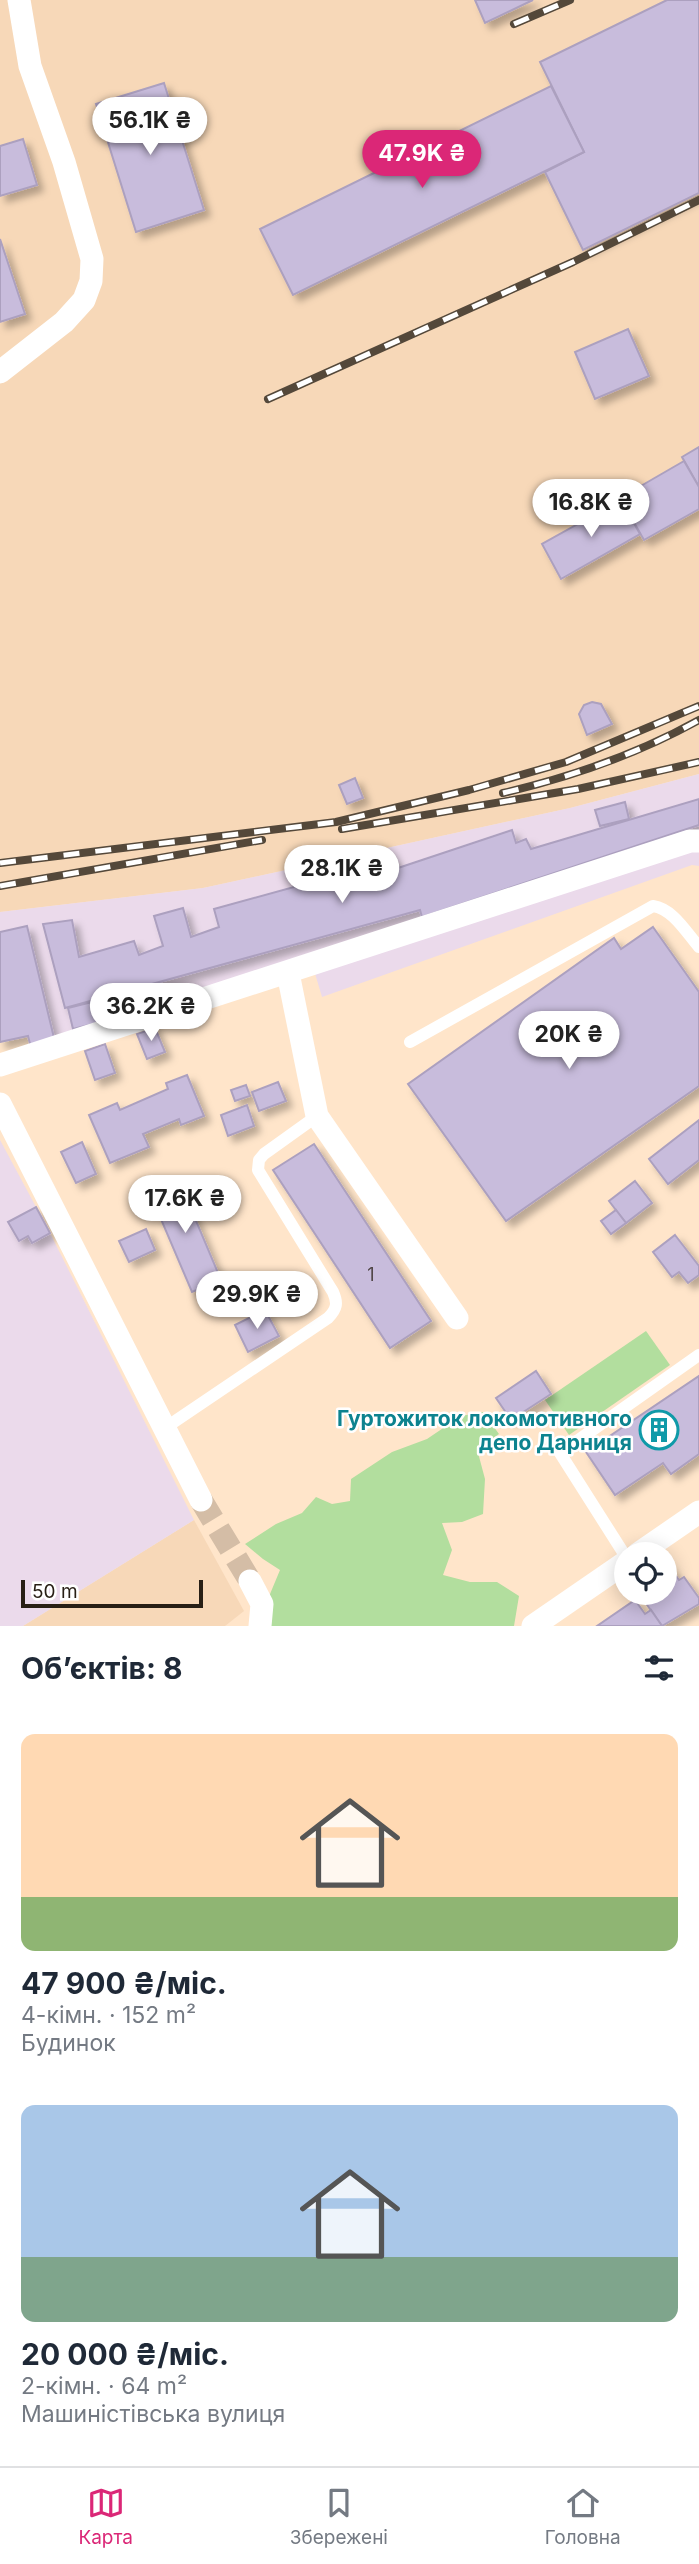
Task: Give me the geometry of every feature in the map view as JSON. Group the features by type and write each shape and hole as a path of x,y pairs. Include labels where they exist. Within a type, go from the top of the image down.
{"street":[{"path":"0,372 65,322 84,300 91,281 92,259 64,162 30,66 19,0"},
{"path":"0,1065 690,841 699,841"},
{"path":"288,973 317,1116 457,1318"},
{"path":"0,1104 201,1500"},
{"path":"655,1542 699,1512"},
{"path":"533,1626 614,1568"},
{"path":"250,1581 262,1604 260,1626"}],"lane":[{"path":"410,1042 653,906 663,907 699,947"},
{"path":"165,1428 336,1310 337,1300 333,1292 258,1170 259,1160 264,1154 317,1116"},
{"path":"615,1542 560,1453 699,1355"}],"shaded area":[{"path":"0,0 699,0 699,774 570,808 203,888 0,912"},
{"path":"699,774 699,866 692,865 322,997 311,960 55,1042 28,1036 0,1042 0,912 203,888 570,808"},
{"path":"0,1140 50,1233 194,1520 23,1626 0,1626"},
{"path":"194,1520 244,1611 225,1626 23,1626"}],"green space":[{"path":"646,1331 670,1365 569,1435 545,1400"},
{"path":"483,1412 499,1434 477,1449 485,1479 483,1514 462,1522 442,1523 452,1550 443,1575 470,1582 497,1582 519,1596 514,1626 268,1626 270,1594 280,1570 245,1544 276,1524 302,1513 316,1497 332,1504 350,1501 351,1479 392,1452 427,1439 461,1416"}],"building":[{"path":"475,0 533,0 485,23"},
{"path":"667,0 699,0 699,193 583,250 545,172 584,152 540,62"},
{"path":"164,83 204,210 136,232 96,104"},
{"path":"551,86 584,152 293,295 260,229"},
{"path":"23,139 37,185 0,196 0,146"},
{"path":"0,239 25,314 0,322"},
{"path":"628,329 649,376 595,399 575,352"},
{"path":"699,447 699,487 682,457"},
{"path":"684,461 699,487 699,509 644,540 620,498"},
{"path":"621,500 640,534 561,579 542,544"},
{"path":"592,702 601,704 612,724 587,735 579,714 584,705"},
{"path":"355,778 363,798 347,804 339,785"},
{"path":"699,799 699,825 422,917 420,910 65,1008 43,924 72,920 79,957 134,941 139,955 163,946 154,916 183,908 191,937 219,927 214,909 392,860 398,868 512,830 516,843 526,839 531,849"},
{"path":"625,802 629,819 600,826 595,810"},
{"path":"27,926 55,1042 31,1048 28,1036 0,1042 0,932"},
{"path":"653,927 699,992 699,1086 506,1221 408,1084 614,938 621,949"},
{"path":"96,1001 101,1022 73,1029 68,1008"},
{"path":"155,1028 165,1052 147,1059 137,1034"},
{"path":"105,1044 115,1073 95,1080 85,1051"},
{"path":"187,1075 204,1116 181,1125 179,1119 143,1134 149,1147 110,1163 89,1115 117,1103 120,1110 168,1089 166,1083"},
{"path":"278,1082 286,1101 259,1111 252,1092"},
{"path":"246,1085 250,1096 235,1101 231,1090"},
{"path":"247,1105 254,1126 228,1136 221,1115"},
{"path":"699,1120 699,1160 668,1184 649,1159"},
{"path":"82,1142 96,1174 76,1183 61,1152"},
{"path":"314,1144 431,1321 390,1348 273,1170"},
{"path":"178,1178 221,1280 192,1292 149,1191"},
{"path":"635,1181 652,1203 626,1223 609,1201"},
{"path":"36,1207 50,1233 32,1243 28,1236 19,1241 8,1222"},
{"path":"616,1210 626,1223 611,1234 601,1221"},
{"path":"146,1229 155,1250 129,1262 119,1241"},
{"path":"675,1235 699,1266 699,1275 688,1283 679,1272 672,1277 653,1252"},
{"path":"265,1310 279,1336 248,1352 235,1325"},
{"path":"536,1371 551,1394 511,1420 496,1398"},
{"name":"Гуртожиток локомотивного депо Дарниця","path":"699,1376 699,1454 671,1474 663,1463 615,1495 586,1452"},
{"path":"677,1577 679,1580 684,1577 699,1598 699,1604 662,1626 647,1605 677,1605"},
{"path":"628,1605 639,1605 645,1614 651,1610 662,1626 597,1626"}],"tunnel":[{"path":"201,1500 250,1581"}],"railway":[{"path":"514,24 570,0"},
{"path":"268,399 573,262 699,200"},
{"path":"0,863 336,822 469,790 566,762 699,706"},
{"path":"503,793 604,763 652,744 699,720"},
{"path":"342,829 578,789 699,762"},
{"path":"0,886 262,840"}],"place":[{"name":"Гуртожиток локомотивного депо Дарниця","path":"659,1430"}]}
